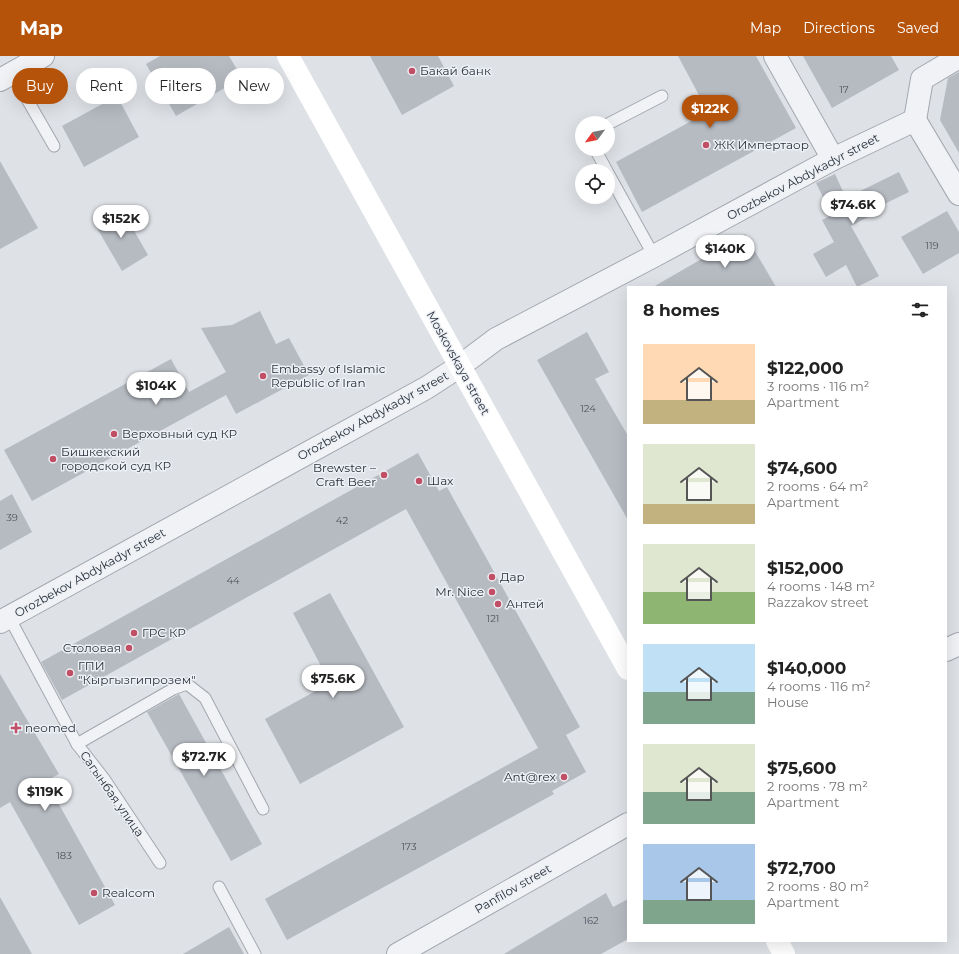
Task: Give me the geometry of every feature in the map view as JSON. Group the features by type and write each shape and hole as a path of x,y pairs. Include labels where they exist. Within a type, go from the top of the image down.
{"main road":[{"name":"Moskovskaya street","path":"288,56 627,667"},
{"path":"778,942 784,954"}],"street":[{"path":"6,76 43,56"},
{"path":"775,56 833,159"},
{"path":"959,57 922,80 915,120 959,194"},
{"name":"Orozbekov Abdykadyr street","path":"5,620 426,388 460,366 496,339 654,256 833,159 915,120"},
{"path":"947,650 959,644"},
{"name":"Panfilov street","path":"398,954 627,825"}],"lane":[{"path":"6,76 54,146"},
{"path":"615,120 662,96"},
{"path":"615,185 654,256"},
{"name":"Сагынбая улица","path":"5,620 77,744 105,780 160,863"},
{"path":"77,744 173,689 187,684 205,698 264,809"},
{"path":"219,888 255,954"}],"building":[{"path":"160,56 229,56 236,68 224,68 224,88 216,93 216,68 148,68 146,64"},
{"name":"Бакай банк","path":"370,56 438,56 454,86 402,115"},
{"name":"ЖК Импертаор","path":"678,56 756,56 796,128 642,212 616,162 708,112"},
{"path":"803,56 891,56 899,70 832,108"},
{"path":"959,72 959,153 940,120 948,78"},
{"path":"102,104 121,104 139,137 84,167 62,126"},
{"path":"169,104 197,104 176,116"},
{"path":"0,161 38,228 0,249"},
{"path":"899,172 909,192 868,212 870,216 851,226 879,276 859,286 856,286 846,265 826,277 813,254 834,242 822,220 832,215 816,183 835,174 846,198"},
{"path":"121,208 148,255 122,271 94,223"},
{"path":"947,211 959,232 959,253 923,274 901,237"},
{"path":"745,234 775,286 655,286"},
{"path":"260,311 276,344 289,338 309,375 236,414 226,395 32,501 4,450 171,359 189,392 226,372 201,328 232,325"},
{"path":"587,332 609,372 595,379 627,434 627,518 537,360"},
{"path":"418,453 439,491 447,487 580,727 566,735 586,772 552,791 554,794 287,940 265,899 538,748 406,509 62,700 41,662"},
{"path":"12,494 32,532 0,550 0,501"},
{"path":"330,593 404,727 300,784 265,719 330,683 293,613"},
{"path":"0,674 59,774 46,781 115,905 79,925 10,802 0,808"},
{"path":"179,694 262,844 231,861 147,712"},
{"path":"606,893 613,907 627,900 627,940 601,954 504,954"},
{"path":"0,897 32,954 0,954"},
{"path":"229,927 244,954 183,954"}],"place":[{"name":"Бакай банк","path":"412,71"},
{"name":"ЖК Импертаор","path":"706,145"},
{"name":"Embassy of Islamic Republic of Iran","path":"263,376"},
{"name":"Верховный суд КР","path":"114,434"},
{"name":"Бишкекский городской суд КР","path":"53,459"},
{"name":"Brewster – Craft Beer","path":"384,475"},
{"name":"Шах","path":"419,481"},
{"name":"Дар","path":"492,577"},
{"name":"Mr. Nice","path":"492,592"},
{"name":"Антей","path":"498,604"},
{"name":"ГРС КР","path":"134,633"},
{"name":"Столовая","path":"129,648"},
{"name":"ГПИ \"Кыргызгипрозем\"","path":"70,673"},
{"name":"neomed","path":"16,728"},
{"name":"Ant@rex","path":"564,777"},
{"name":"Realcom","path":"94,893"}]}
